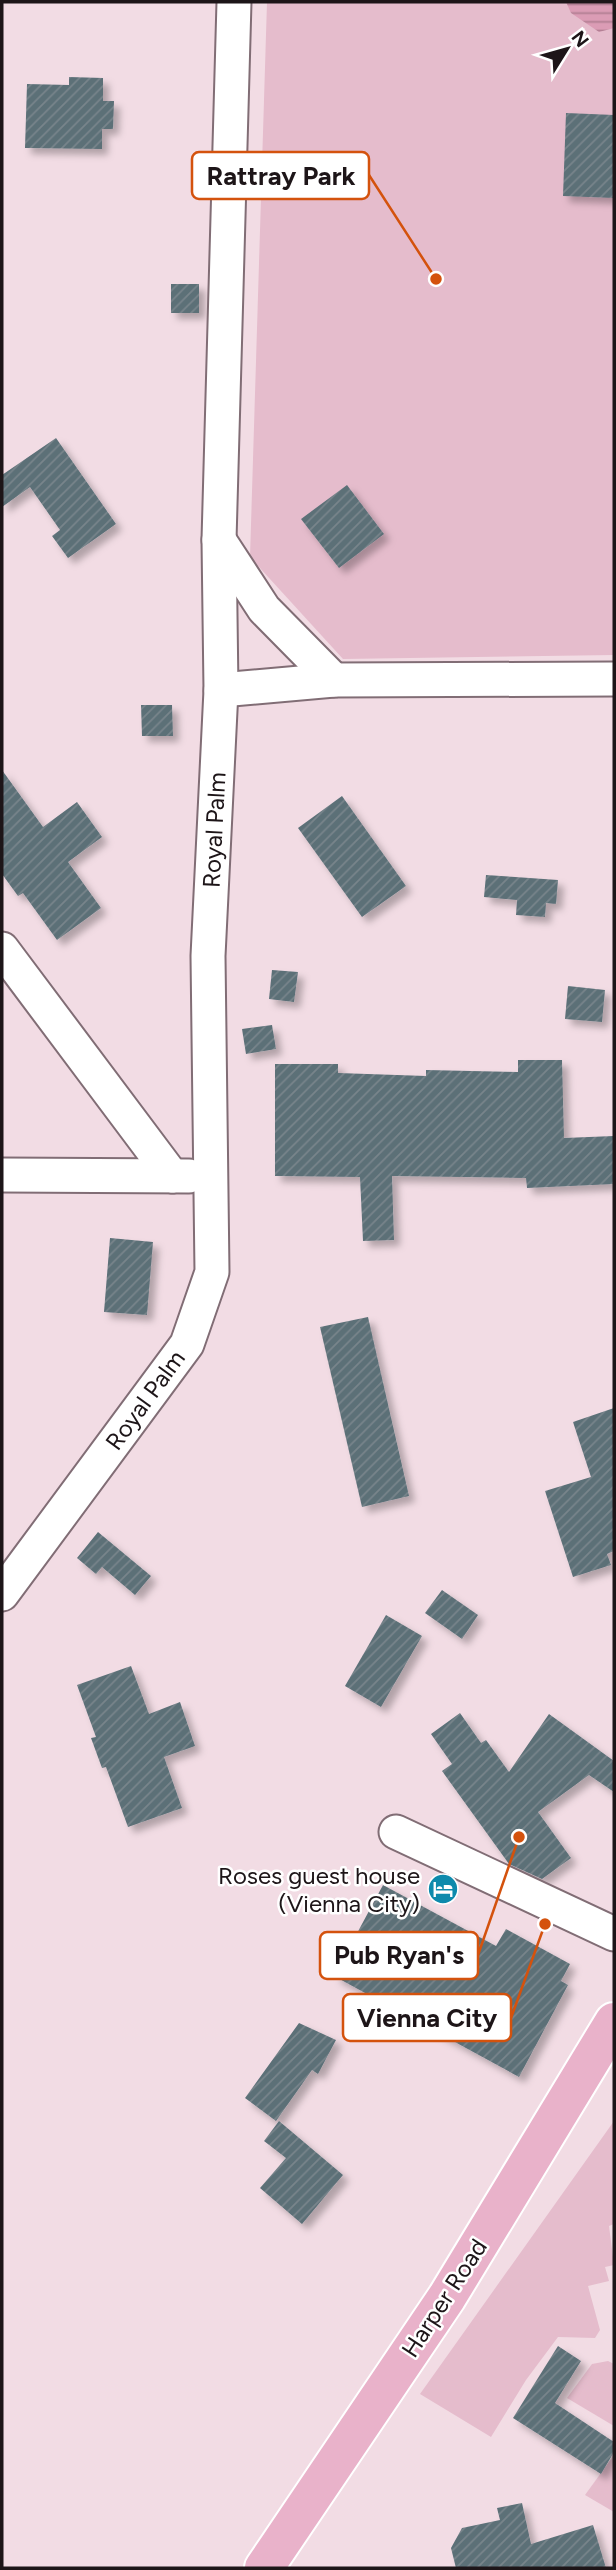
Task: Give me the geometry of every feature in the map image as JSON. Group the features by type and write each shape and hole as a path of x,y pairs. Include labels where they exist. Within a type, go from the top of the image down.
{"main road":[{"name":"Harper Road","path":"264,2568 447,2297 614,2022"}],"street":[{"name":"Royal Palm","path":"2,1594 187,1344 212,1272 208,956 221,690 219,540 234,2"},
{"path":"219,540 264,609 334,680"},
{"path":"221,690 334,680 614,679"},
{"path":"2,949 172,1176"},
{"path":"2,1175 209,1176"},
{"path":"396,1832 614,1934"}],"shaded area":[{"path":"267,2 614,2 614,655 343,659 250,557"},
{"path":"566,2 614,2 614,28 599,32 571,13"},
{"path":"614,2121 614,2224 609,2226 614,2265 605,2267 609,2281 588,2286 600,2330 595,2338 558,2337 526,2380 491,2437 420,2394"},
{"path":"608,2361 614,2364 614,2426 567,2398 592,2364"},
{"path":"614,2455 614,2512 585,2495"}],"building":[{"path":"69,77 103,78 103,101 114,101 113,129 102,129 102,149 25,148 27,84 69,85"},
{"path":"566,113 614,115 614,198 563,196"},
{"path":"171,284 199,284 199,313 171,313"},
{"path":"56,438 116,524 68,558 52,536 60,530 30,487 2,507 2,475"},
{"path":"347,485 384,534 339,568 301,519"},
{"path":"141,705 172,705 173,736 142,736"},
{"path":"2,770 43,827 77,802 102,837 68,862 101,908 57,940 23,893 18,896 2,874"},
{"path":"342,796 406,886 362,917 298,828"},
{"path":"486,875 558,880 556,904 546,903 545,917 516,915 517,900 484,897"},
{"path":"272,970 298,972 294,1002 269,999"},
{"path":"568,986 605,990 602,1022 565,1019"},
{"path":"272,1025 276,1049 246,1054 242,1029"},
{"path":"518,1060 562,1060 564,1138 614,1136 614,1184 527,1188 526,1178 392,1176 394,1240 363,1241 360,1177 275,1176 275,1064 338,1064 338,1073 426,1076 426,1070 518,1072"},
{"path":"110,1238 153,1242 147,1315 104,1312"},
{"path":"368,1317 409,1496 362,1507 320,1327"},
{"path":"614,1408 614,1551 607,1554 611,1565 573,1577 545,1491 591,1477 573,1422"},
{"path":"98,1532 151,1576 135,1595 102,1567 96,1574 77,1558"},
{"path":"442,1590 478,1615 462,1639 425,1613"},
{"path":"386,1615 422,1636 381,1707 345,1686"},
{"path":"131,1666 149,1714 180,1702 195,1746 164,1757 182,1808 128,1827 106,1767 102,1768 91,1738 96,1737 77,1685"},
{"path":"460,1713 481,1743 486,1740 509,1772 549,1714 614,1761 614,1792 589,1775 538,1812 571,1858 542,1879 509,1864 442,1771 452,1764 431,1734"},
{"path":"383,1885 496,1946 506,1929 570,1964 561,1981 568,1985 519,2077 334,1976"},
{"path":"299,2023 336,2040 318,2074 312,2070 276,2121 245,2098"},
{"path":"279,2121 343,2175 302,2224 260,2188 286,2158 264,2141"},
{"path":"558,2346 581,2361 555,2403 614,2442 614,2452 601,2474 513,2418"},
{"path":"522,2503 531,2544 593,2525 606,2568 456,2568 451,2548 462,2528 500,2520 497,2508"}],"place":[{"name":"Rattray Park","path":"436,279"},
{"name":"Pub Ryan's","path":"519,1837"},
{"name":"Roses guest house (Vienna City)","path":"443,1889"},
{"name":"Vienna City","path":"545,1924"}]}
